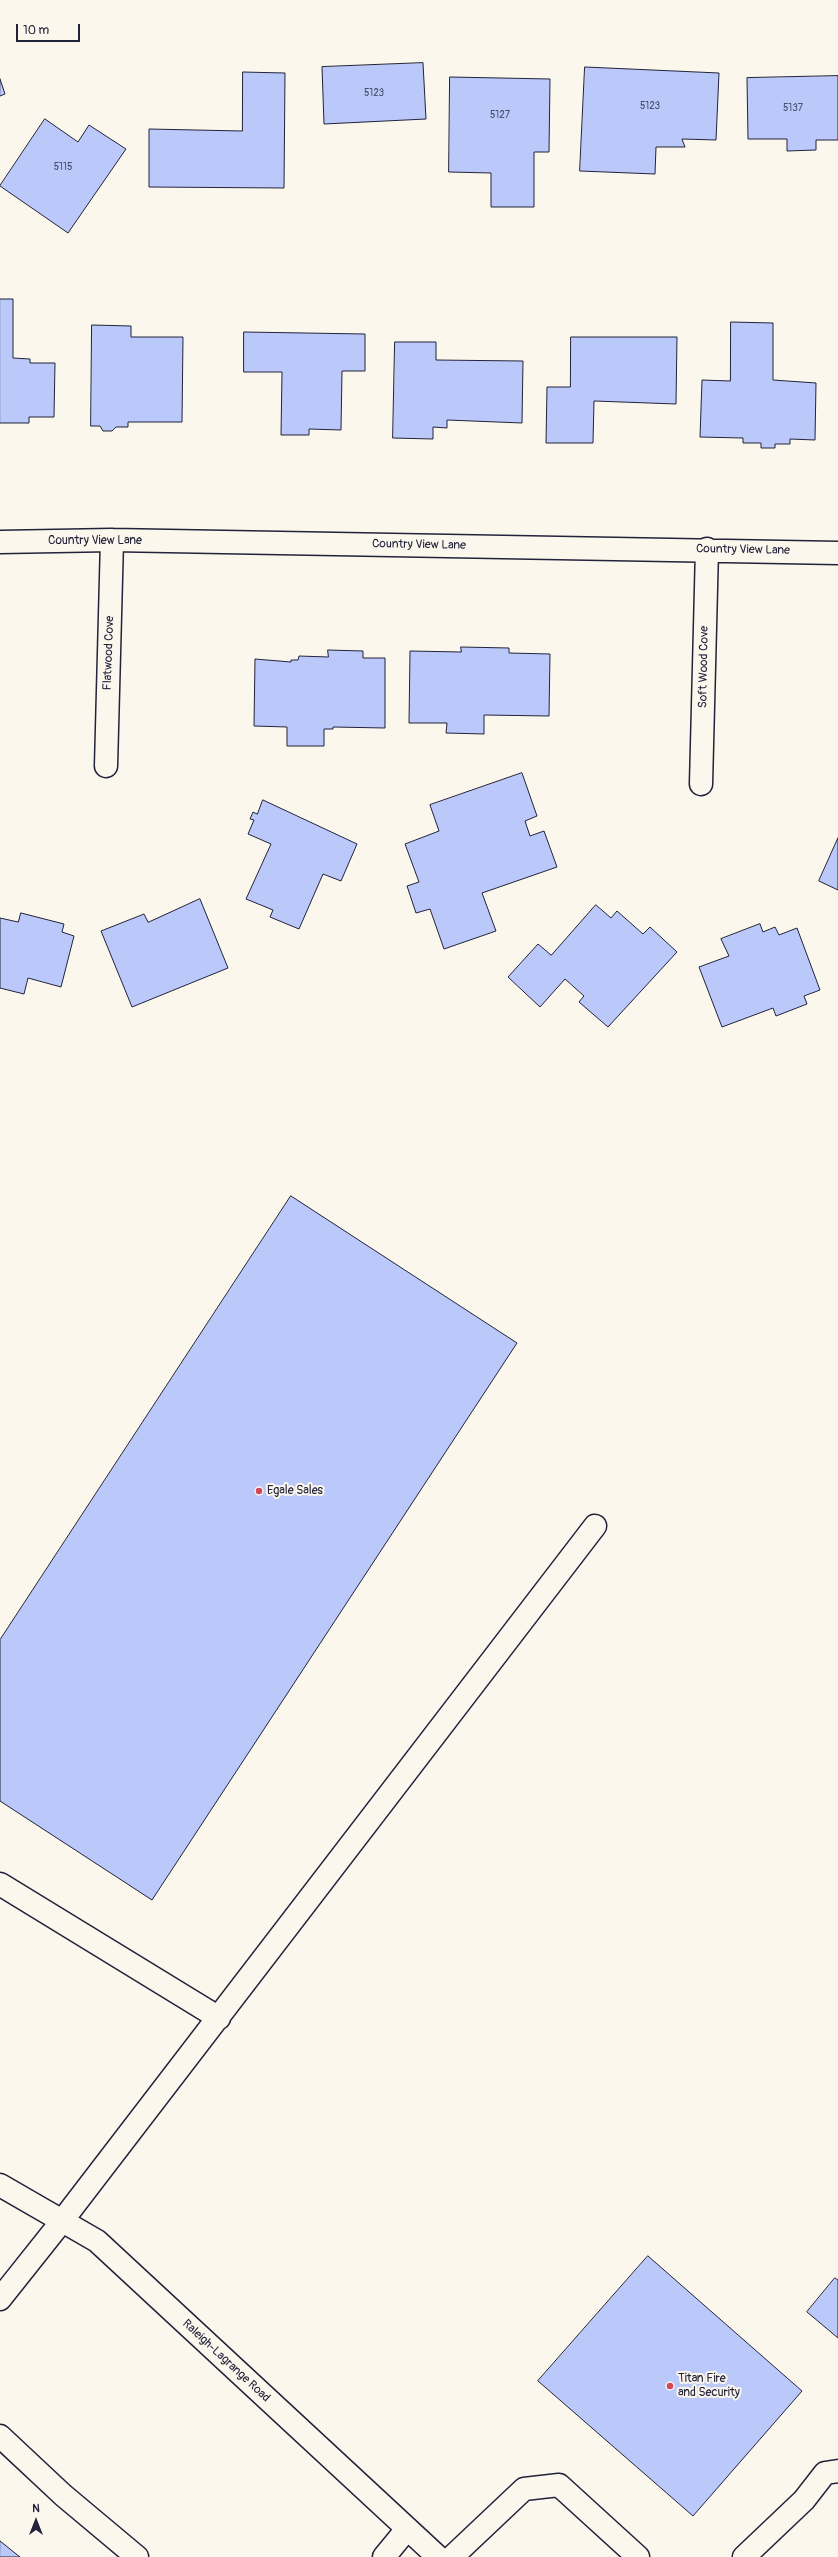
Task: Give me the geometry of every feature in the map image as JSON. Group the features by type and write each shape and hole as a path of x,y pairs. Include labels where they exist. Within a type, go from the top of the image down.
{"street":[{"name":"Country View Lane","path":"0,542 112,540 707,549 838,553"},
{"name":"Flatwood Cove","path":"106,766 112,540"},
{"name":"Soft Wood Cove","path":"701,784 707,549"},
{"path":"0,2299 62,2221 595,1526"},
{"path":"0,1884 218,2018"},
{"name":"Raleigh-Lagrange Road","path":"0,2185 97,2241 438,2557"},
{"path":"0,2436 63,2495 137,2557"},
{"path":"744,2557 804,2500 825,2473 838,2471"},
{"path":"452,2557 524,2489 559,2485 638,2557"},
{"path":"384,2557 407,2529"}],"building":[{"path":"423,63 426,119 324,124 322,67"},
{"path":"585,67 719,73 716,140 682,139 685,147 656,147 655,174 580,171"},
{"path":"243,72 285,73 284,188 149,187 149,129 242,131"},
{"path":"838,76 838,140 816,140 816,150 787,151 787,139 748,139 747,78"},
{"path":"450,77 550,79 549,152 534,152 534,207 491,207 491,173 449,172"},
{"path":"0,79 5,94 0,96"},
{"path":"45,119 78,142 89,125 126,149 68,233 0,186"},
{"path":"0,299 13,299 13,358 30,359 30,363 55,363 54,417 29,417 29,423 0,423"},
{"path":"731,322 773,323 773,380 816,383 815,440 790,439 790,444 775,444 775,448 761,448 761,443 743,443 743,438 700,437 702,380 730,381"},
{"path":"92,325 131,326 131,337 183,337 182,422 128,422 128,427 116,427 112,431 103,431 100,426 91,426"},
{"path":"244,332 365,334 365,371 342,371 341,430 309,429 309,435 281,435 282,372 244,372"},
{"path":"571,337 677,337 676,404 594,401 593,443 546,443 547,387 570,387"},
{"path":"395,342 436,342 436,360 523,361 522,423 447,420 447,428 433,427 433,439 393,438"},
{"path":"461,647 509,648 509,653 550,654 549,716 484,715 484,734 446,733 447,723 409,723 410,651 461,652"},
{"path":"328,650 363,651 363,658 385,658 385,728 333,727 333,729 324,729 324,746 287,746 287,727 254,726 255,659 291,662 291,660 298,660 299,656 328,657"},
{"path":"522,773 537,816 525,821 530,836 544,831 557,867 482,893 496,931 444,949 430,909 416,913 407,886 419,882 405,844 439,831 430,805"},
{"path":"263,800 357,844 341,881 323,874 299,929 270,917 273,910 246,899 271,844 248,834 254,820 250,819 253,812 257,814"},
{"path":"838,838 838,890 819,881"},
{"path":"200,899 228,968 132,1007 101,931 144,914 148,922"},
{"path":"596,905 611,918 617,911 643,934 650,927 677,952 608,1027 579,1002 584,996 565,979 540,1007 508,977 538,944 551,955"},
{"path":"21,913 64,924 62,932 74,936 61,987 28,978 24,994 0,988 0,918 18,922"},
{"path":"760,924 763,932 775,927 779,935 797,928 820,990 804,996 807,1004 776,1016 773,1008 722,1027 699,967 729,956 721,939"},
{"name":"Egale Sales","path":"291,1196 517,1343 152,1900 0,1801 0,1640"},
{"name":"Titan Fire and Security","path":"648,2256 802,2391 693,2516 538,2381"},
{"path":"835,2278 838,2280 838,2338 807,2312"},
{"path":"0,2541 20,2557 0,2557"}],"place":[{"name":"Egale Sales","path":"259,1491"},
{"name":"Titan Fire and Security","path":"670,2386"}]}
